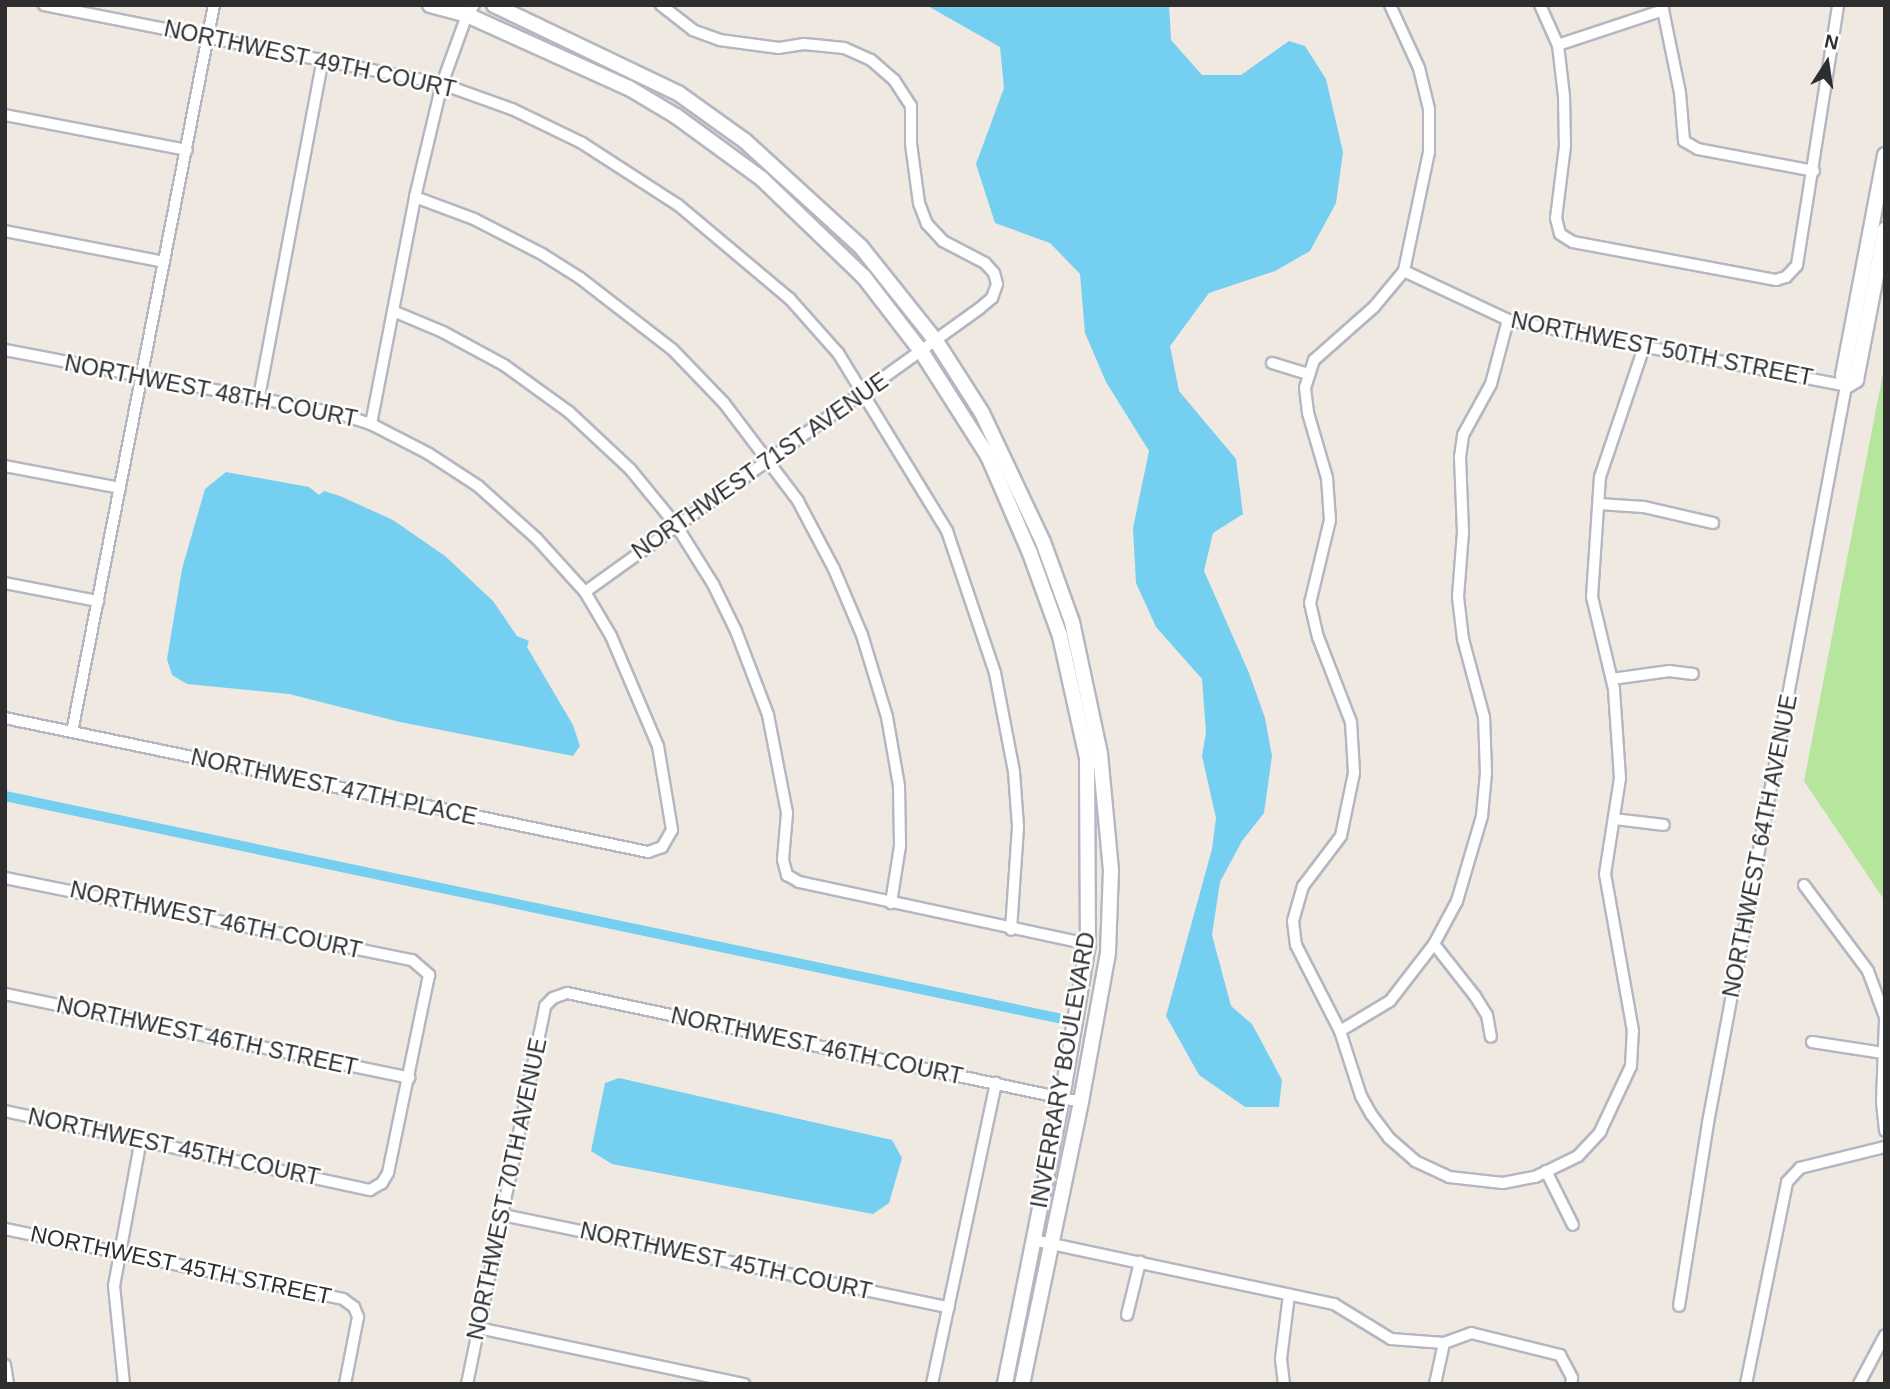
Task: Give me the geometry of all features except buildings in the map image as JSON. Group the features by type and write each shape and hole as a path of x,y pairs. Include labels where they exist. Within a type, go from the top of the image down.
{"street":[{"name":"NORTHWEST 49TH COURT","path":"44,5 442,84 512,109 582,143 678,205 790,299 838,354 947,531 995,673 1015,786 1018,827 1011,930"},
{"path":"72,732 214,5"},
{"name":"INVERRARY BOULEVARD","path":"430,5 469,8 629,88 676,116 762,179 864,277 921,351 988,456 1030,553 1060,636 1087,758 1088,944 1062,1098 1005,1384"},
{"name":"INVERRARY BOULEVARD","path":"494,5 678,93 745,141 861,247 936,341 994,435 1043,542 1072,622 1100,754 1111,870 1108,953 1081,1102 1022,1384"},
{"name":"NORTHWEST 71ST AVENUE","path":"585,592 936,341 992,298 997,284 994,273 985,263 943,241 927,224 919,203 911,144 911,106 894,80 871,60 844,48 804,44 779,48 720,40 693,30 661,5"},
{"path":"1390,5 1419,68 1429,109 1429,152 1404,271 1374,307 1314,360 1305,388 1308,414 1327,478 1330,520 1310,604 1318,637 1351,722 1354,773 1341,836 1303,886 1293,921 1296,945 1340,1031 1361,1096 1389,1138 1415,1161 1449,1177 1503,1183 1535,1177 1578,1156 1600,1132 1631,1066 1633,1031 1605,874 1620,778 1612,679 1592,597 1605,460 1644,347"},
{"path":"1540,5 1558,45 1564,96 1565,146 1556,218 1560,234 1573,242 1776,280 1786,278 1797,265 1814,171 1838,5"},
{"path":"1558,45 1662,7 1680,93 1684,141 1698,149 1814,171"},
{"path":"371,424 415,197 442,84 469,8"},
{"path":"260,397 323,59"},
{"path":"5,115 187,150"},
{"name":"NORTHWEST 64TH AVENUE","path":"1679,1306 1708,1123 1846,386 1843,375 1885,155"},
{"path":"415,197 474,219 580,278 672,349 724,403 798,501 834,569 862,635 887,718 899,786 900,846 891,903"},
{"name":"NORTHWEST 64TH AVENUE","path":"1846,386 1856,380 1885,230"},
{"path":"5,232 164,262"},
{"name":"NORTHWEST 50TH STREET","path":"1404,271 1508,320 1846,386"},
{"path":"393,311 443,332 505,365 569,412 630,469 676,526 713,584 736,631 768,715 787,813 783,860 787,875 799,882 1011,930 1088,944"},
{"path":"1340,1031 1390,1001 1434,944 1457,901 1482,816 1486,773 1484,718 1463,639 1458,597 1463,532 1460,457 1463,435 1491,384 1508,320"},
{"name":"NORTHWEST 48TH COURT","path":"5,350 340,414 371,424 429,454 478,486 537,539 585,592 626,668 658,746 672,830 662,847"},
{"path":"1272,363 1309,374"},
{"path":"5,466 120,488"},
{"path":"1599,504 1644,507 1713,523"},
{"path":"5,583 98,601"},
{"path":"1612,679 1669,671 1693,674"},
{"name":"NORTHWEST 47TH PLACE","path":"5,718 648,852 662,847"},
{"path":"1614,819 1664,825"},
{"name":"NORTHWEST 46TH COURT","path":"5,878 412,960 425,969 429,975 429,985 409,1078"},
{"path":"1804,885 1868,971 1885,1019 1885,1130"},
{"path":"1434,944 1488,1015 1491,1037"},
{"name":"NORTHWEST 46TH COURT","path":"553,998 567,993 1081,1102"},
{"name":"NORTHWEST 46TH STREET","path":"5,994 409,1078"},
{"name":"NORTHWEST 70TH AVENUE","path":"467,1384 545,1006 553,998"},
{"path":"1812,1042 1883,1053"},
{"name":"NORTHWEST 45TH COURT","path":"5,1111 370,1190 382,1183 388,1173 409,1078"},
{"path":"932,1384 996,1083"},
{"path":"124,1384 114,1286 141,1139"},
{"path":"1746,1384 1787,1182 1800,1168 1885,1147"},
{"path":"1546,1171 1573,1225"},
{"name":"NORTHWEST 45TH COURT","path":"503,1215 949,1307"},
{"name":"NORTHWEST 45TH STREET","path":"5,1229 342,1299 354,1307 358,1317 345,1384"},
{"path":"1033,1240 1334,1304 1391,1339 1444,1343 1471,1333 1560,1355 1572,1378 1571,1384"},
{"path":"1127,1315 1140,1262"},
{"path":"1284,1384 1281,1359 1289,1295"},
{"path":"478,1328 744,1384"},
{"path":"1858,1384 1885,1335"},
{"path":"1435,1384 1444,1343"},
{"path":"5,1365 8,1384"}],"green space":[{"path":"1885,363 1885,901 1804,781"}],"water":[{"path":"926,5 1169,5 1171,40 1202,75 1241,75 1289,41 1305,46 1326,79 1343,152 1336,203 1310,251 1275,271 1209,293 1170,346 1179,391 1236,459 1243,514 1213,533 1204,571 1249,673 1265,718 1272,756 1264,813 1242,841 1220,882 1212,935 1231,1006 1252,1024 1282,1080 1279,1107 1245,1107 1199,1075 1166,1016 1212,849 1216,818 1202,756 1206,732 1202,679 1156,627 1136,583 1133,528 1149,451 1106,382 1085,333 1080,274 1050,243 995,223 976,164 1004,88 1000,47"},
{"path":"226,472 309,487 319,495 324,491 340,496 393,520 445,556 493,601 517,636 529,641 527,647 573,725 580,746 573,756 400,722 289,694 187,684 172,675 167,659 182,569 205,489"},
{"path":"619,1078 892,1140 902,1158 889,1203 873,1214 612,1164 591,1151 605,1083"}],"waterway":[{"path":"5,796 1067,1020"}]}
